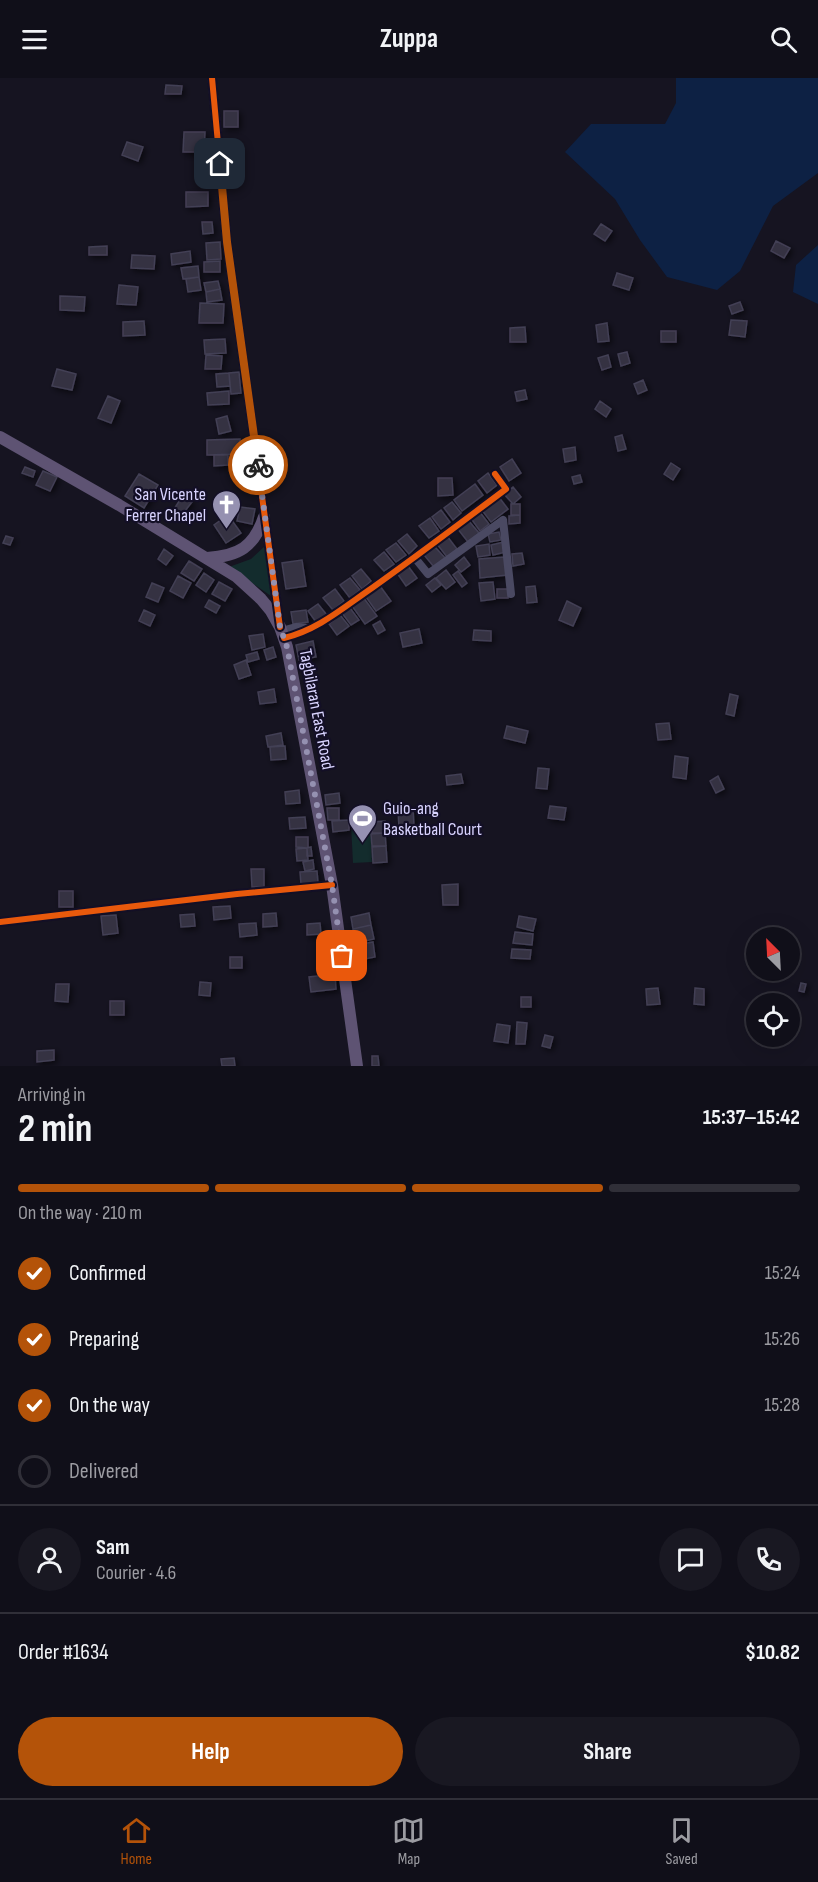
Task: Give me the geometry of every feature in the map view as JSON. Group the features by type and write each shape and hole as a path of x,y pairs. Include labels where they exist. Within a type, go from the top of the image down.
{"main road":[{"name":"Tagbilaran East Road","path":"0,437 119,505 237,577 271,611 282,632 332,885 357,1066"},
{"path":"207,558 229,555 244,549 256,537 264,517"}],"street":[{"path":"212,78 227,242 282,632 298,635 312,628 415,558 506,489 495,474"},
{"path":"415,558 428,574 503,519 511,594"},
{"path":"0,922 332,885"}],"green space":[{"path":"266,545 271,596 229,567 251,559"},
{"name":"Guio-ang Basketball Court","path":"370,824 372,862 353,863 351,825"}],"water":[{"path":"676,78 818,78 818,173 773,206 740,271 717,290 667,277 640,240 615,199 565,152 591,124 665,124 676,103"},
{"path":"818,245 818,304 793,292 796,265"}],"building":[{"path":"166,85 182,86 181,94 165,94"},
{"path":"224,111 238,111 238,127 224,127"},
{"path":"184,132 205,132 204,152 183,152"},
{"path":"127,142 143,147 138,161 122,155"},
{"path":"186,192 208,192 208,206 186,207"},
{"path":"202,222 212,222 213,233 203,234"},
{"path":"601,224 612,231 605,241 594,234"},
{"path":"776,241 790,248 784,258 771,251"},
{"path":"220,242 221,259 207,260 206,243"},
{"path":"107,246 107,255 89,255 89,247"},
{"path":"190,251 191,262 172,265 171,254"},
{"path":"132,255 155,256 154,269 131,268"},
{"path":"220,261 220,272 204,272 204,262"},
{"path":"198,266 199,277 183,279 181,268"},
{"path":"617,273 633,278 629,290 613,285"},
{"path":"199,277 201,290 188,292 186,279"},
{"path":"218,281 220,289 206,292 204,283"},
{"path":"119,285 138,287 136,305 117,304"},
{"path":"220,289 222,300 207,302 206,292"},
{"path":"60,296 85,297 84,311 60,310"},
{"path":"740,302 743,310 732,314 729,306"},
{"path":"200,303 224,304 223,323 199,323"},
{"path":"731,320 747,321 745,337 729,335"},
{"path":"144,321 145,335 123,336 123,322"},
{"path":"607,323 609,341 598,342 596,325"},
{"path":"525,327 526,342 510,342 510,328"},
{"path":"661,331 676,331 676,342 661,342"},
{"path":"225,339 226,353 205,354 204,340"},
{"path":"627,352 630,363 621,366 618,354"},
{"path":"206,355 222,356 221,369 205,369"},
{"path":"608,355 611,367 602,370 598,358"},
{"path":"57,369 76,374 72,390 52,386"},
{"path":"239,372 241,393 231,394 229,373"},
{"path":"229,373 230,386 217,387 216,374"},
{"path":"643,380 647,390 638,394 634,384"},
{"path":"525,390 527,399 517,401 515,392"},
{"path":"229,391 229,404 208,405 207,393"},
{"path":"108,396 120,401 111,423 98,418"},
{"path":"600,401 611,409 606,417 595,409"},
{"path":"227,416 231,431 219,434 216,419"},
{"path":"622,435 626,449 618,451 615,437"},
{"path":"240,439 240,454 207,455 207,440"},
{"path":"575,447 576,460 565,462 563,449"},
{"path":"214,455 228,455 228,465 214,466"},
{"path":"512,459 521,473 509,481 500,467"},
{"path":"671,463 680,469 673,480 664,474"},
{"path":"25,467 35,471 33,477 22,473"},
{"path":"43,471 57,477 50,491 36,485"},
{"path":"488,473 497,485 487,493 478,481"},
{"path":"139,474 158,485 144,508 125,496"},
{"path":"580,475 582,482 574,484 572,477"},
{"path":"438,478 452,478 453,495 438,496"},
{"path":"475,484 483,495 462,511 454,500"},
{"path":"513,487 521,497 513,504 504,494"},
{"path":"183,495 192,502 182,515 174,509"},
{"path":"498,496 508,509 491,522 481,509"},
{"path":"452,502 461,513 453,520 444,508"},
{"path":"511,504 520,504 520,515 511,515"},
{"path":"240,507 255,509 252,524 237,521"},
{"path":"441,510 450,522 441,529 432,517"},
{"path":"479,511 489,524 480,531 470,517"},
{"name":"San Vicente Ferrer Chapel","path":"228,515 241,533 226,543 214,525"},
{"path":"520,515 520,523 509,524 509,516"},
{"path":"430,518 439,531 429,538 419,526"},
{"path":"468,520 479,533 468,542 457,528"},
{"path":"499,532 501,540 490,542 488,534"},
{"path":"407,534 417,546 409,554 398,541"},
{"path":"6,536 13,538 10,545 3,543"},
{"path":"447,536 457,549 447,557 437,544"},
{"path":"504,542 506,552 493,555 491,545"},
{"path":"396,543 406,555 396,562 386,550"},
{"path":"489,544 490,555 478,557 476,546"},
{"path":"435,547 445,558 434,567 424,555"},
{"path":"164,549 173,556 166,565 158,559"},
{"path":"384,552 394,564 384,571 374,560"},
{"path":"522,553 524,564 513,566 512,554"},
{"path":"464,557 470,565 461,572 455,565"},
{"path":"505,557 507,575 480,578 479,559"},
{"path":"302,560 306,586 286,589 282,563"},
{"path":"189,561 202,569 194,581 181,573"},
{"path":"408,566 417,578 406,586 397,573"},
{"path":"361,569 371,581 362,589 352,576"},
{"path":"446,570 455,582 446,589 436,578"},
{"path":"458,571 467,583 462,587 453,575"},
{"path":"204,573 214,580 206,592 196,585"},
{"path":"178,576 191,583 183,598 170,591"},
{"path":"350,578 360,590 350,598 340,585"},
{"path":"435,578 441,585 432,592 426,585"},
{"path":"219,582 232,589 225,601 212,594"},
{"path":"493,582 495,599 481,601 479,583"},
{"path":"152,583 164,588 158,602 146,597"},
{"path":"380,586 391,601 376,611 366,597"},
{"path":"535,586 537,602 527,603 526,587"},
{"path":"335,589 344,601 333,610 323,598"},
{"path":"497,589 508,589 508,598 497,598"},
{"path":"363,597 377,616 365,624 352,606"},
{"path":"209,600 220,606 216,613 205,607"},
{"path":"567,601 581,608 573,626 559,620"},
{"path":"318,604 326,614 316,622 308,611"},
{"path":"350,608 359,620 351,625 342,613"},
{"path":"144,610 155,615 150,626 139,621"},
{"path":"306,610 308,622 293,624 291,612"},
{"path":"340,615 349,626 337,635 329,624"},
{"path":"380,621 385,630 378,634 373,625"},
{"path":"419,629 422,643 403,647 400,633"},
{"path":"474,630 491,631 491,641 473,640"},
{"path":"263,634 265,647 252,650 249,636"},
{"path":"313,641 316,657 299,660 296,645"},
{"path":"273,647 276,657 267,660 264,650"},
{"path":"257,652 259,659 248,662 246,655"},
{"path":"246,660 251,675 239,679 234,665"},
{"path":"274,689 276,702 260,704 258,692"},
{"path":"730,694 738,696 734,716 726,714"},
{"path":"669,723 671,739 658,740 656,724"},
{"path":"507,726 528,731 525,743 504,738"},
{"path":"281,733 283,745 268,747 266,736"},
{"path":"285,746 286,759 271,760 270,747"},
{"path":"675,756 688,758 686,779 673,777"},
{"path":"538,768 549,769 547,789 536,788"},
{"path":"461,774 463,783 447,785 446,776"},
{"path":"718,776 724,789 716,793 710,781"},
{"path":"299,790 300,803 286,804 285,792"},
{"path":"339,793 340,803 326,805 325,795"},
{"path":"550,806 566,808 564,820 548,818"},
{"path":"327,808 339,808 339,820 328,820"},
{"path":"413,808 414,826 399,828 398,809"},
{"path":"305,817 306,828 290,829 289,818"},
{"path":"349,820 349,830 333,832 332,821"},
{"path":"385,821 386,833 372,833 372,822"},
{"path":"385,833 386,846 372,846 371,834"},
{"path":"296,837 308,837 308,848 296,847"},
{"path":"386,846 387,862 373,863 372,847"},
{"path":"311,847 312,856 307,856 307,848"},
{"path":"307,848 308,860 297,861 296,849"},
{"path":"313,860 314,869 305,871 303,862"},
{"path":"251,869 264,869 264,887 252,887"},
{"path":"317,871 318,883 301,884 300,872"},
{"path":"458,884 458,905 443,905 442,885"},
{"path":"59,891 73,891 73,907 59,907"},
{"path":"230,906 231,918 214,920 213,907"},
{"path":"276,913 277,926 263,927 263,914"},
{"path":"369,913 371,925 353,929 351,917"},
{"path":"194,914 195,926 181,927 180,915"},
{"path":"116,915 118,933 103,935 101,916"},
{"path":"519,916 536,919 533,931 517,927"},
{"path":"256,923 257,935 240,937 239,924"},
{"path":"320,923 321,934 307,935 307,924"},
{"path":"371,925 374,939 356,943 353,929"},
{"path":"515,932 533,934 532,945 513,943"},
{"path":"373,942 375,957 354,961 351,946"},
{"path":"512,949 531,950 530,959 511,958"},
{"path":"230,957 242,957 242,968 230,968"},
{"path":"335,974 336,989 311,992 309,977"},
{"path":"200,982 211,983 210,996 199,995"},
{"path":"801,983 806,984 804,992 799,991"},
{"path":"56,984 69,984 68,1002 55,1001"},
{"path":"658,988 660,1004 647,1005 646,989"},
{"path":"695,988 704,989 704,1005 694,1004"},
{"path":"521,997 531,997 531,1007 521,1007"},
{"path":"110,1001 124,1001 124,1015 110,1015"},
{"path":"517,1022 527,1023 525,1044 516,1044"},
{"path":"497,1024 510,1026 508,1043 494,1041"},
{"path":"545,1035 553,1037 550,1048 542,1046"},
{"path":"54,1050 54,1060 37,1062 37,1051"},
{"path":"372,1056 378,1056 379,1066 372,1066"},
{"path":"234,1058 235,1066 222,1066 221,1059"}],"cycle path":[{"path":"212,78 227,242 280,627"},
{"path":"284,638 319,624 341,610 506,489 495,474"},
{"path":"0,922 332,885"}],"way so far":[{"path":"258,465 280,627 287,647 332,885 342,956"}],"place":[{"name":"San Vicente Ferrer Chapel","path":"227,530"},
{"name":"Guio-ang Basketball Court","path":"362,844"}],"route":[{"path":"220,164 227,242 258,465"}]}
